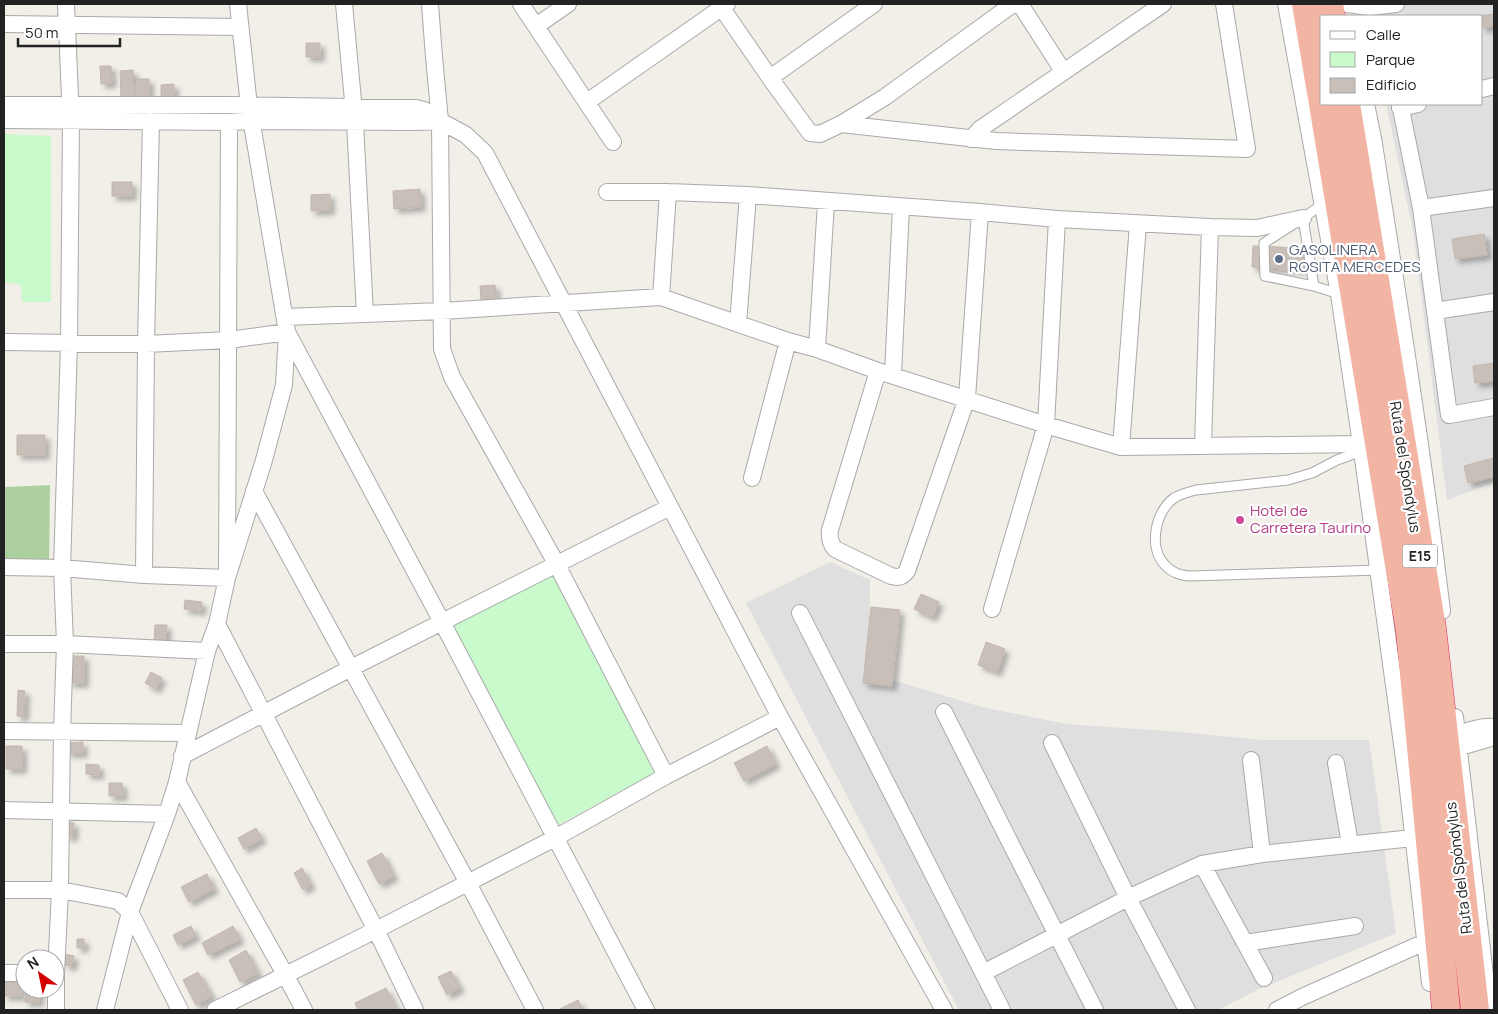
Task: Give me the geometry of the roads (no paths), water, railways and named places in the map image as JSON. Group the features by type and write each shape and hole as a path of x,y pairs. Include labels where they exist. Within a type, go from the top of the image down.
{"highway":[{"name":"Ruta del Spóndylus","path":"1323,105 1357,292 1410,631 1437,742 1487,1007"},
{"name":"Ruta del Spóndylus","path":"1346,105 1357,292"},
{"name":"Ruta del Spóndylus","path":"1437,742 1446,1010"}],"street":[{"path":"56,949 60,890 65,644 62,568 69,344 70,112 66,4"},
{"path":"105,1010 130,912 177,782 207,651 217,624 227,578 264,460 284,385 286,325 250,113 238,4"},
{"path":"344,4 354,114 365,314"},
{"path":"430,4 440,121 442,349 452,377 556,564 666,776"},
{"path":"521,4 613,142"},
{"path":"536,26 568,4"},
{"path":"770,78 874,4"},
{"path":"587,102 723,5 770,78 810,133 820,134 841,124 885,97 1013,4"},
{"path":"1020,4 1063,71"},
{"path":"971,139 980,129 1163,4"},
{"path":"841,124 971,139 1247,149 1224,4"},
{"path":"1328,7 1388,8"},
{"path":"4,24 240,27"},
{"path":"4,105 151,121 229,122 250,113"},
{"path":"1326,105 1323,204 1357,292 1362,447 1379,570 1437,742"},
{"path":"1366,105 1428,493 1437,742 1413,838 1434,1010"},
{"path":"1400,106 1421,208 1449,416 1494,408"},
{"path":"4,120 70,112 354,114 416,108 424,110 466,135 485,153 780,717 944,1010"},
{"path":"144,576 146,344 151,121"},
{"path":"227,578 229,122"},
{"path":"607,192 748,195 1057,219 1210,227 1256,228 1304,218"},
{"path":"662,296 668,192"},
{"path":"738,324 748,195"},
{"path":"1421,208 1494,198"},
{"path":"817,349 826,202"},
{"path":"901,207 885,373 829,537 834,549 898,578 907,571 967,398 980,212"},
{"path":"992,609 1046,425 1057,219"},
{"path":"1121,448 1138,224"},
{"path":"1202,446 1210,227"},
{"path":"4,342 146,344 229,340 286,325 365,314 442,311 662,296 788,341 1121,448 1202,446 1362,447"},
{"path":"1435,311 1494,302"},
{"path":"286,325 646,1010"},
{"path":"752,478 788,341"},
{"path":"254,491 468,883 535,1010"},
{"path":"182,756 351,668 670,507"},
{"path":"4,567 62,568 144,576 227,578"},
{"path":"800,613 1002,1010"},
{"path":"217,624 376,930 415,1010"},
{"path":"4,644 65,644 207,651"},
{"path":"944,712 1095,1010"},
{"path":"215,1010 286,976 555,838 666,776 780,717"},
{"path":"1437,742 1491,726 1494,727"},
{"path":"4,731 187,732"},
{"path":"1437,742 1494,737"},
{"path":"1052,742 1128,898 1187,1010"},
{"path":"1250,760 1262,854"},
{"path":"1336,763 1350,844"},
{"path":"177,782 304,1010"},
{"path":"4,810 167,814"},
{"path":"983,973 1058,936 1128,898 1202,864 1262,854 1413,838"},
{"path":"1202,864 1264,978"},
{"path":"4,890 60,890 118,901 130,912 180,1010"},
{"path":"1245,943 1355,926"},
{"path":"1277,1010 1425,942"}],"lane":[{"path":"1323,204 1264,243 1265,276 1357,292"},
{"path":"1304,218 1314,286"},
{"path":"1362,447 1312,473 1288,480 1196,490 1182,494 1172,499 1161,512 1155,537 1157,551 1164,565 1177,574 1190,576 1379,570"}],"place":[{"name":"GASOLINERA ROSITA MERCEDES","path":"1279,259"},
{"name":"Hotel de Carretera Taurino","path":"1240,520"}]}
